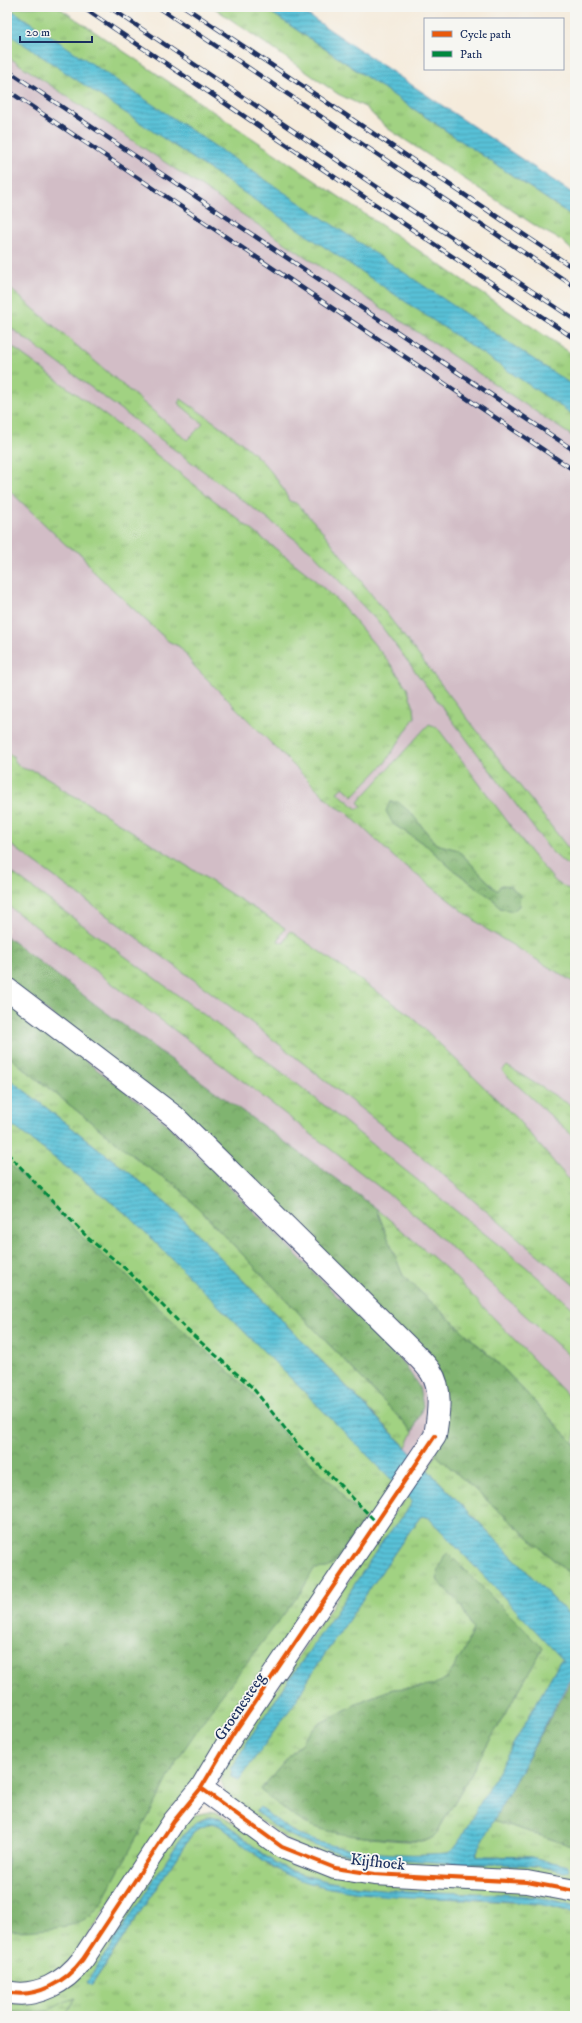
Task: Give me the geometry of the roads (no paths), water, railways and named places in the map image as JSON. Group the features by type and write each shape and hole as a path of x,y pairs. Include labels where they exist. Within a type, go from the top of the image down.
{"street":[{"name":"Groenesteeg","path":"7,989 175,1117 416,1355 431,1372 438,1388 438,1412 435,1436 394,1499 232,1736 201,1788 174,1821 83,1959 76,1968 57,1983 42,1990 17,1995 7,1992"},
{"name":"Kijfhoek","path":"201,1788 282,1847 335,1868 374,1874 527,1882 575,1891"}],"water":[{"path":"7,7 575,387 575,416 7,33"},
{"path":"263,7 296,7 575,195 575,218"},
{"path":"7,1077 141,1182 176,1212 575,1621 575,1677 569,1681 476,1853 477,1856 531,1857 568,1866 569,1871 564,1872 534,1866 446,1863 388,1859 347,1854 308,1843 290,1835 272,1824 256,1811 260,1807 292,1831 308,1838 347,1849 389,1854 430,1854 448,1853 455,1848 560,1661 564,1661 428,1517 421,1516 404,1539 310,1676 296,1701 239,1780 231,1777 232,1768 250,1737 349,1593 384,1539 405,1514 413,1501 129,1216 7,1121"},
{"path":"211,1817 221,1819 262,1854 280,1866 310,1877 375,1889 420,1892 506,1894 534,1897 575,1906 575,1913 554,1907 532,1904 359,1893 334,1889 310,1883 288,1875 269,1865 219,1825 211,1823 194,1831 91,1986 87,1982 180,1840 193,1826"}],"railway":[{"path":"82,7 575,339"},
{"path":"109,7 575,320"},
{"path":"158,7 575,287"},
{"path":"185,7 575,269"},
{"path":"7,70 575,451"},
{"path":"7,90 575,471"}]}
